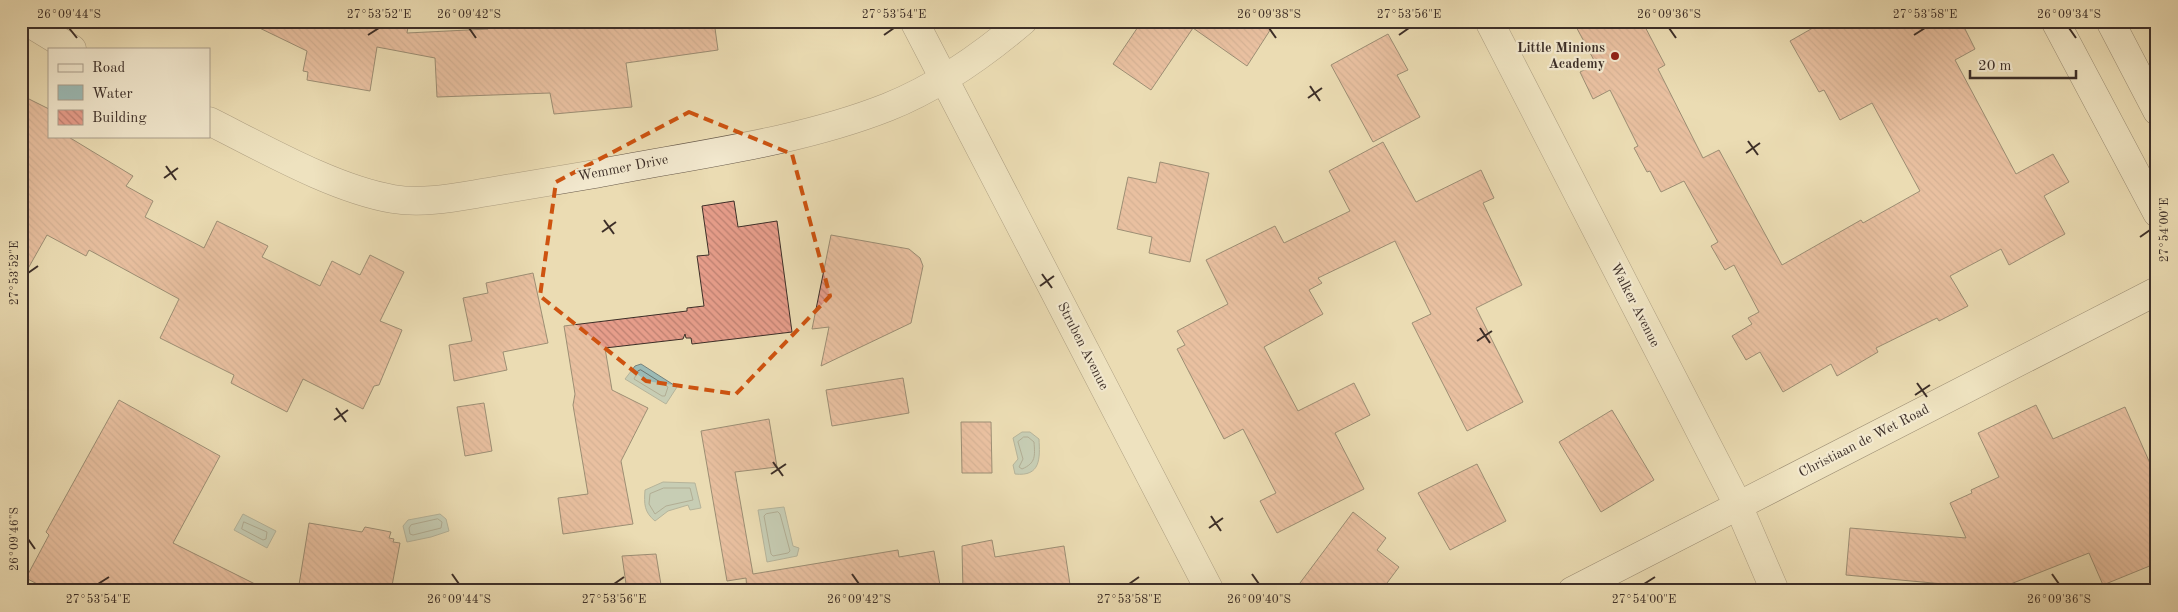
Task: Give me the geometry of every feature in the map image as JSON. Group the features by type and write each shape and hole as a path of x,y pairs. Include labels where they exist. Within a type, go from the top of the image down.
{"street":[{"path":"26,21 70,48"},
{"name":"Struben Avenue","path":"914,21 1210,591"},
{"name":"Wemmer Drive","path":"210,122 280,157 342,184 393,199 441,200 805,135 888,107 945,80 998,42 1023,21"},
{"name":"Walker Avenue","path":"1489,21 1738,505 1775,591"},
{"path":"2055,21 2157,213"},
{"path":"2110,21 2157,111"},
{"name":"Christiaan de Wet Road","path":"1572,591 2156,292"}],"highlighted area":[{"path":"689,112 792,154 830,296 736,394 646,381 540,296 556,182"}],"water":[{"path":"641,364 677,387 666,404 625,379 635,366"},
{"path":"1022,432 1030,432 1039,439 1039,459 1037,465 1030,472 1015,474 1013,465 1018,459 1013,438"},
{"path":"663,482 695,483 701,508 690,510 688,505 668,511 655,521 646,507 645,490"},
{"path":"784,507 793,546 799,548 797,556 767,562 758,510"},
{"path":"243,514 276,531 267,548 234,530"},
{"path":"440,514 446,519 449,531 407,542 403,526 408,520"}],"building":[{"path":"245,21 409,21 407,33 488,29 488,21 714,21 718,50 626,63 632,107 554,114 550,93 437,97 435,58 377,47 370,91 307,80 308,72 303,71 307,51"},
{"path":"1142,21 1276,21 1247,66 1193,28 1151,90 1113,64"},
{"path":"1573,21 1642,21 1665,65 1658,69 1703,158 1719,150 1782,265 1861,220 1863,223 1920,191 1872,103 1840,120 1824,90 1819,92 1790,41 1825,21 1961,21 1975,49 1955,60 2016,174 2053,154 2069,182 2044,196 2065,234 2009,265 2001,249 1950,276 1968,306 1939,321 1937,318 1876,348 1878,352 1837,376 1831,364 1783,392 1760,352 1746,360 1732,336 1752,324 1748,318 1759,312 1734,265 1725,270 1711,246 1718,242 1684,181 1661,192 1650,171 1647,172 1634,148 1638,146 1610,90 1593,99 1580,72 1596,64"},
{"path":"1388,34 1408,70 1397,75 1420,117 1373,142 1331,65"},
{"path":"21,95 48,108 48,138 70,138 133,176 126,186 153,201 145,217 204,248 217,221 268,246 262,257 320,286 332,261 360,275 370,255 404,272 380,321 402,330 379,385 374,386 363,409 303,379 287,412 231,383 234,375 160,338 179,299 89,250 86,256 47,235 21,281"},
{"path":"1383,142 1416,202 1481,170 1494,198 1483,203 1522,285 1476,308 1523,402 1467,431 1412,323 1431,314 1395,241 1318,278 1322,283 1309,290 1323,314 1264,347 1298,411 1354,383 1370,415 1335,433 1364,489 1277,533 1260,501 1276,493 1243,429 1224,439 1177,349 1185,345 1177,331 1228,304 1206,260 1275,226 1284,243 1350,211 1329,171"},
{"path":"1160,162 1209,173 1190,262 1149,253 1152,237 1117,229 1128,177 1156,183"},
{"path":"734,201 738,227 777,221 792,332 692,344 691,338 686,338 685,334 683,339 605,348 612,390 648,408 621,461 633,524 563,534 558,498 588,494 573,405 575,394 564,326 687,311 687,308 704,306 697,256 709,255 702,206"},
{"path":"831,235 909,249 920,258 923,266 911,323 821,366 829,327 812,329"},
{"path":"533,273 548,343 503,352 507,370 454,381 449,345 472,341 463,298 488,293 486,283"},
{"path":"903,378 909,413 832,426 826,390"},
{"path":"119,400 220,456 173,543 269,591 50,591 26,578 49,535 46,532"},
{"path":"484,403 492,451 465,456 457,407"},
{"path":"2036,405 2053,439 2125,407 2157,479 2157,563 2103,585 2089,553 1998,589 1846,575 1850,528 1966,538 1950,503 1972,493 1971,490 1999,477 1978,433"},
{"path":"1612,410 1654,480 1601,512 1559,442"},
{"path":"769,419 777,467 735,472 753,574 898,550 899,557 934,551 941,591 747,591 746,578 727,581 701,431"},
{"path":"961,422 991,422 992,473 962,473"},
{"path":"1477,464 1506,521 1450,550 1418,493"},
{"path":"1353,512 1386,538 1377,550 1399,567 1381,591 1294,591"},
{"path":"309,523 362,532 365,527 391,532 389,538 394,539 393,542 400,543 391,591 298,591"},
{"path":"992,540 995,557 1064,546 1071,591 963,591 962,546"},
{"path":"656,554 662,591 627,591 622,556"}],"place":[{"name":"Little Minions Academy","path":"1615,56"}]}
